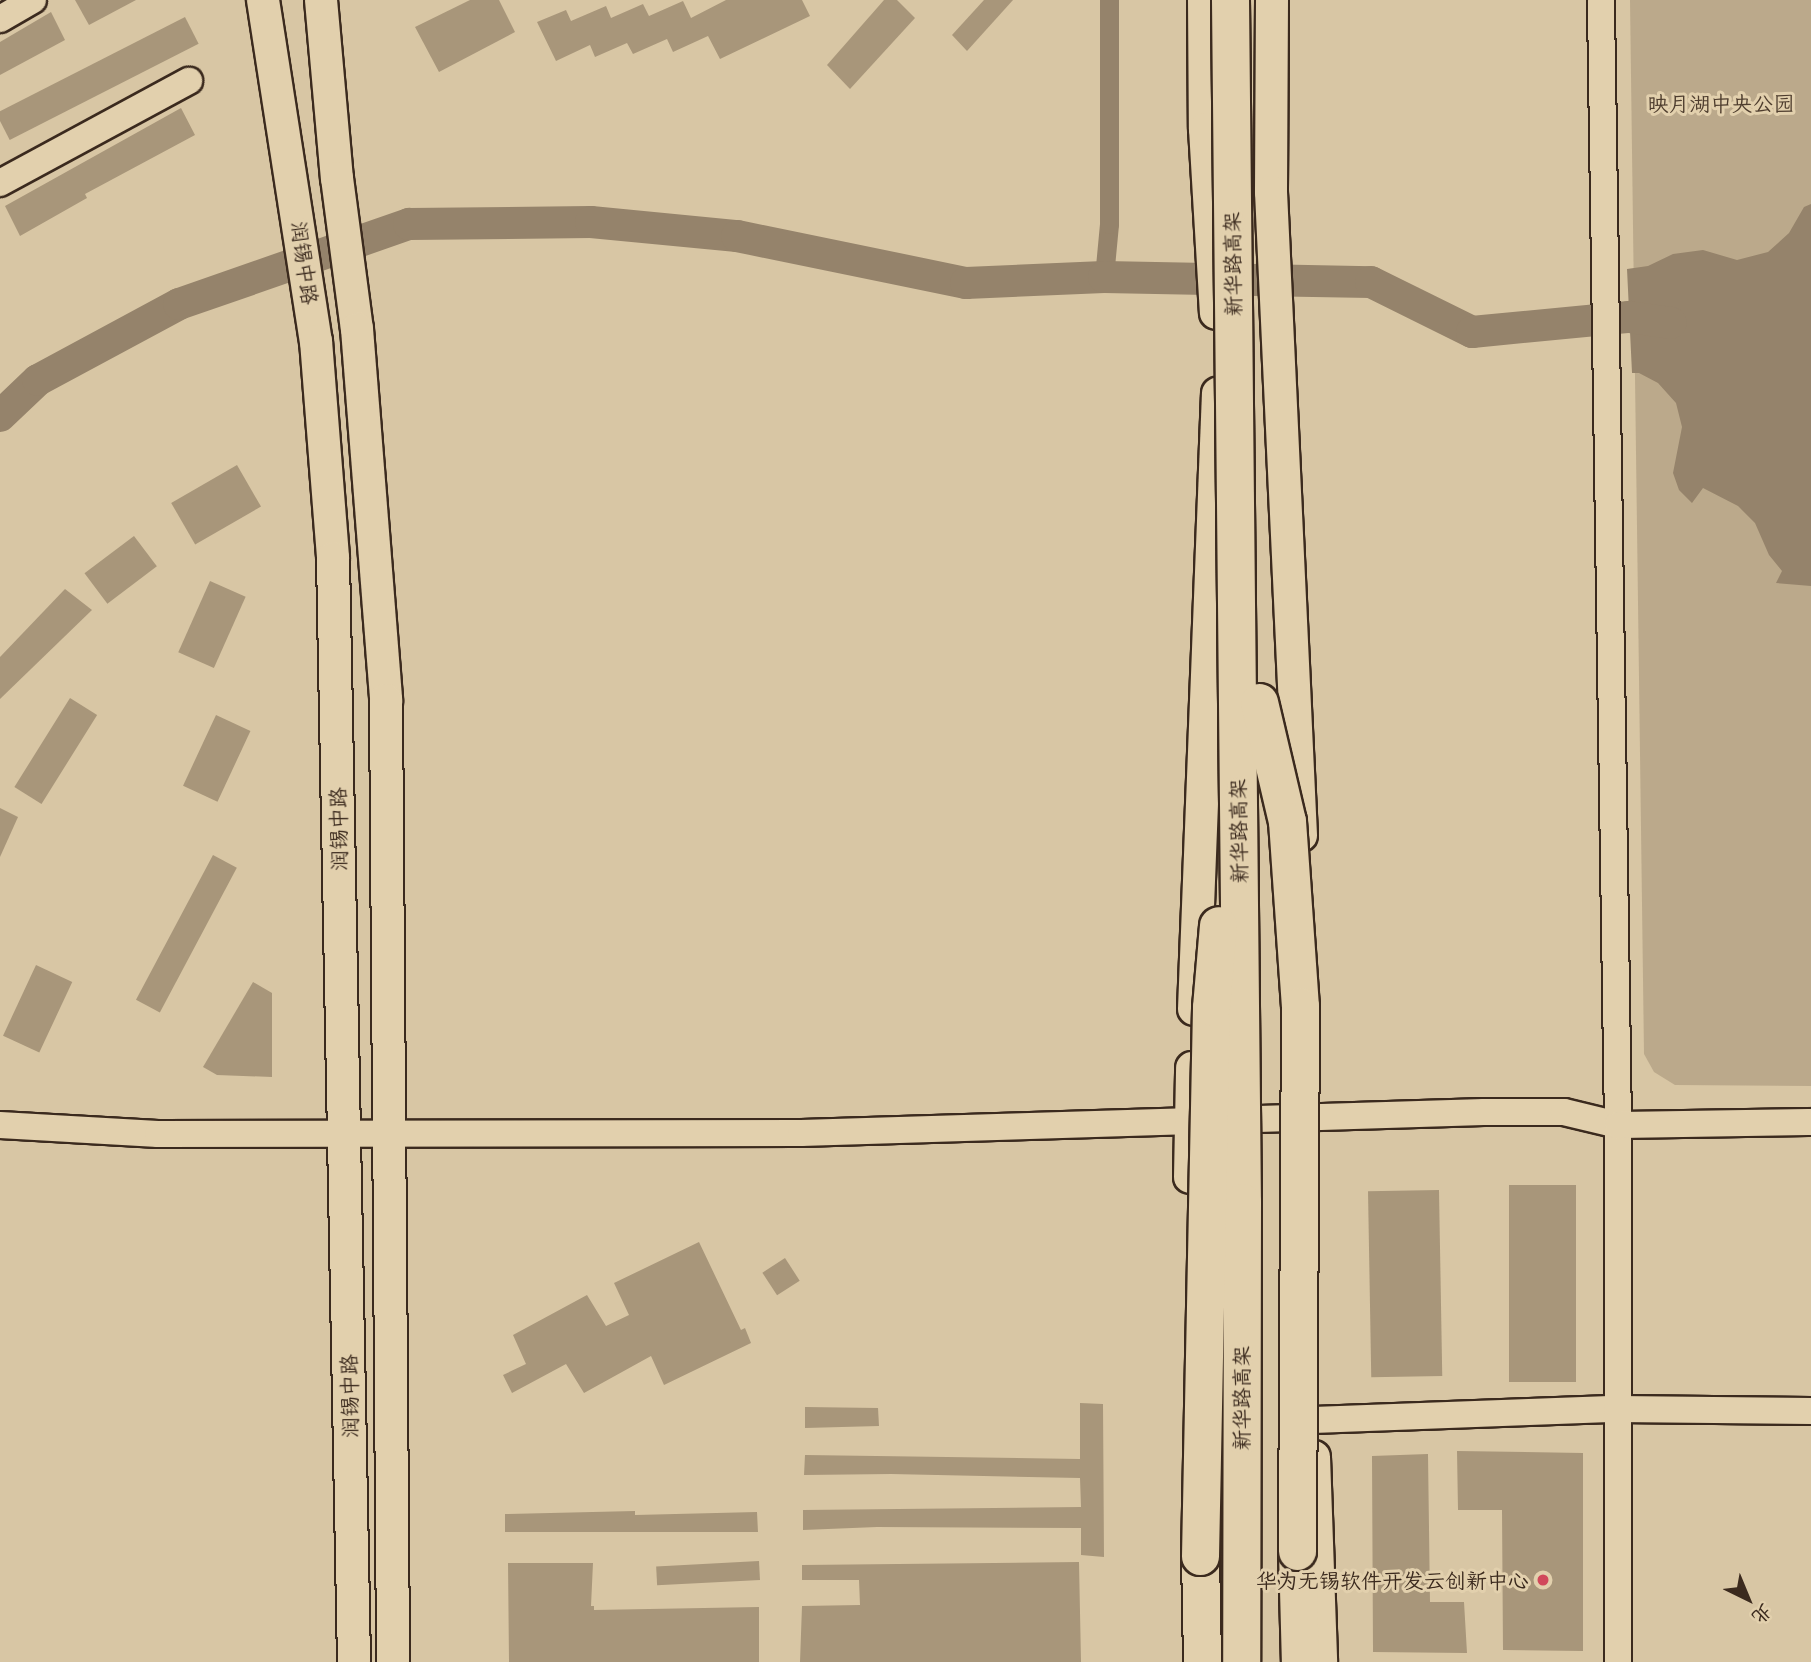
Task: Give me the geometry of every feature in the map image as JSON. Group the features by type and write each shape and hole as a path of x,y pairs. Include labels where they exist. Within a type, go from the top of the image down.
{"highway":[{"name":"新华路高架","path":"1230,0 1248,700 1265,1662"},
{"name":"新华路高架","path":"1241,1662 1242,1202 1256,0"},
{"path":"1248,700 1287,821 1300,1006 1297,1551 1300,1662"},
{"path":"1202,1662 1200,1556 1212,1007 1248,700"}],"main road":[{"name":"润锡中路","path":"263,0 295,191 316,341 332,558 354,1662"},
{"name":"润锡中路","path":"321,0 337,178 357,329 386,700 393,1662"},
{"path":"1184,1662 1190,1119 1219,367 1205,129 1204,0"},
{"path":"1272,0 1271,192 1315,1116 1313,1420 1321,1662"}],"street":[{"path":"0,19 33,0"},
{"path":"1601,0 1604,388 1618,1125 1618,1662"},
{"path":"0,183 189,81"},
{"path":"0,1125 159,1134 390,1135 801,1133 1190,1119 1564,1112 1618,1125 1811,1122"},
{"path":"1313,1420 1617,1409 1811,1411"}],"green space":[{"name":"映月湖中央公园","path":"1630,0 1811,0 1811,1086 1675,1085 1654,1072 1644,1054"}],"shaded area":[{"path":"1811,204 1811,586 1776,583 1782,571 1769,555 1755,523 1738,506 1703,488 1692,503 1679,490 1673,473 1682,427 1676,403 1658,383 1639,373 1632,373 1627,269 1648,266 1673,254 1703,250 1737,260 1768,252 1789,233 1804,207"}],"building":[{"path":"75,0 136,0 89,25"},
{"path":"470,0 499,0 515,32 439,72 415,27"},
{"path":"726,0 802,0 810,16 720,59 708,36 673,52 667,39 633,54 627,43 595,57 590,45 556,61 537,22 566,10 571,21 606,6 611,18 643,4 649,16 683,1 691,18"},
{"path":"884,0 897,0 915,18 850,89 827,65"},
{"path":"984,0 1013,0 967,51 952,35"},
{"path":"51,12 65,40 0,75 0,42"},
{"path":"185,17 199,44 10,140 0,121 0,111"},
{"path":"181,108 195,135 85,194 87,198 20,236 5,206"},
{"path":"237,465 261,507 195,545 171,503"},
{"path":"134,536 157,566 107,604 84,573"},
{"path":"210,581 246,597 214,668 178,652"},
{"path":"65,589 92,610 0,699 0,657"},
{"path":"70,698 97,715 41,804 14,787"},
{"path":"216,715 250,731 217,802 183,786"},
{"path":"0,808 18,817 0,857"},
{"path":"213,855 237,868 160,1012 136,1000"},
{"path":"36,965 72,982 39,1053 3,1036"},
{"path":"253,982 272,993 272,1077 217,1075 203,1067"},
{"path":"1509,1185 1576,1185 1576,1382 1509,1382"},
{"path":"1439,1190 1442,1376 1371,1377 1368,1191"},
{"path":"699,1242 741,1330 745,1328 751,1343 664,1385 651,1356 584,1393 566,1364 512,1393 503,1375 526,1364 513,1335 587,1295 606,1326 629,1315 614,1283"},
{"path":"785,1258 800,1281 777,1295 762,1273"},
{"path":"1080,1403 1103,1404 1104,1557 1081,1555 1081,1528 877,1527 803,1530 803,1510 1081,1507 1080,1478 804,1475 805,1455 1080,1459"},
{"path":"805,1407 878,1408 879,1426 805,1428"},
{"name":"华为无锡软件开发云创新中心","path":"1457,1451 1583,1453 1583,1651 1503,1650 1502,1510 1458,1510"},
{"path":"1428,1454 1430,1602 1464,1602 1467,1653 1373,1652 1372,1456"},
{"path":"635,1511 635,1515 757,1512 758,1532 505,1532 505,1514"},
{"path":"759,1561 760,1580 657,1585 656,1566"},
{"path":"1079,1562 1081,1662 800,1662 802,1606 860,1605 859,1580 802,1580 802,1565"},
{"path":"508,1563 593,1563 591,1606 594,1606 594,1610 759,1607 759,1662 509,1662"}],"waterway":[{"path":"1104,277 1109,224 1109,0"},
{"path":"0,416 38,380 179,304 409,224 591,222 737,236 966,283 1104,277 1371,282 1472,332 1629,317 1671,323"}],"place":[{"name":"华为无锡软件开发云创新中心","path":"1543,1580"}]}
